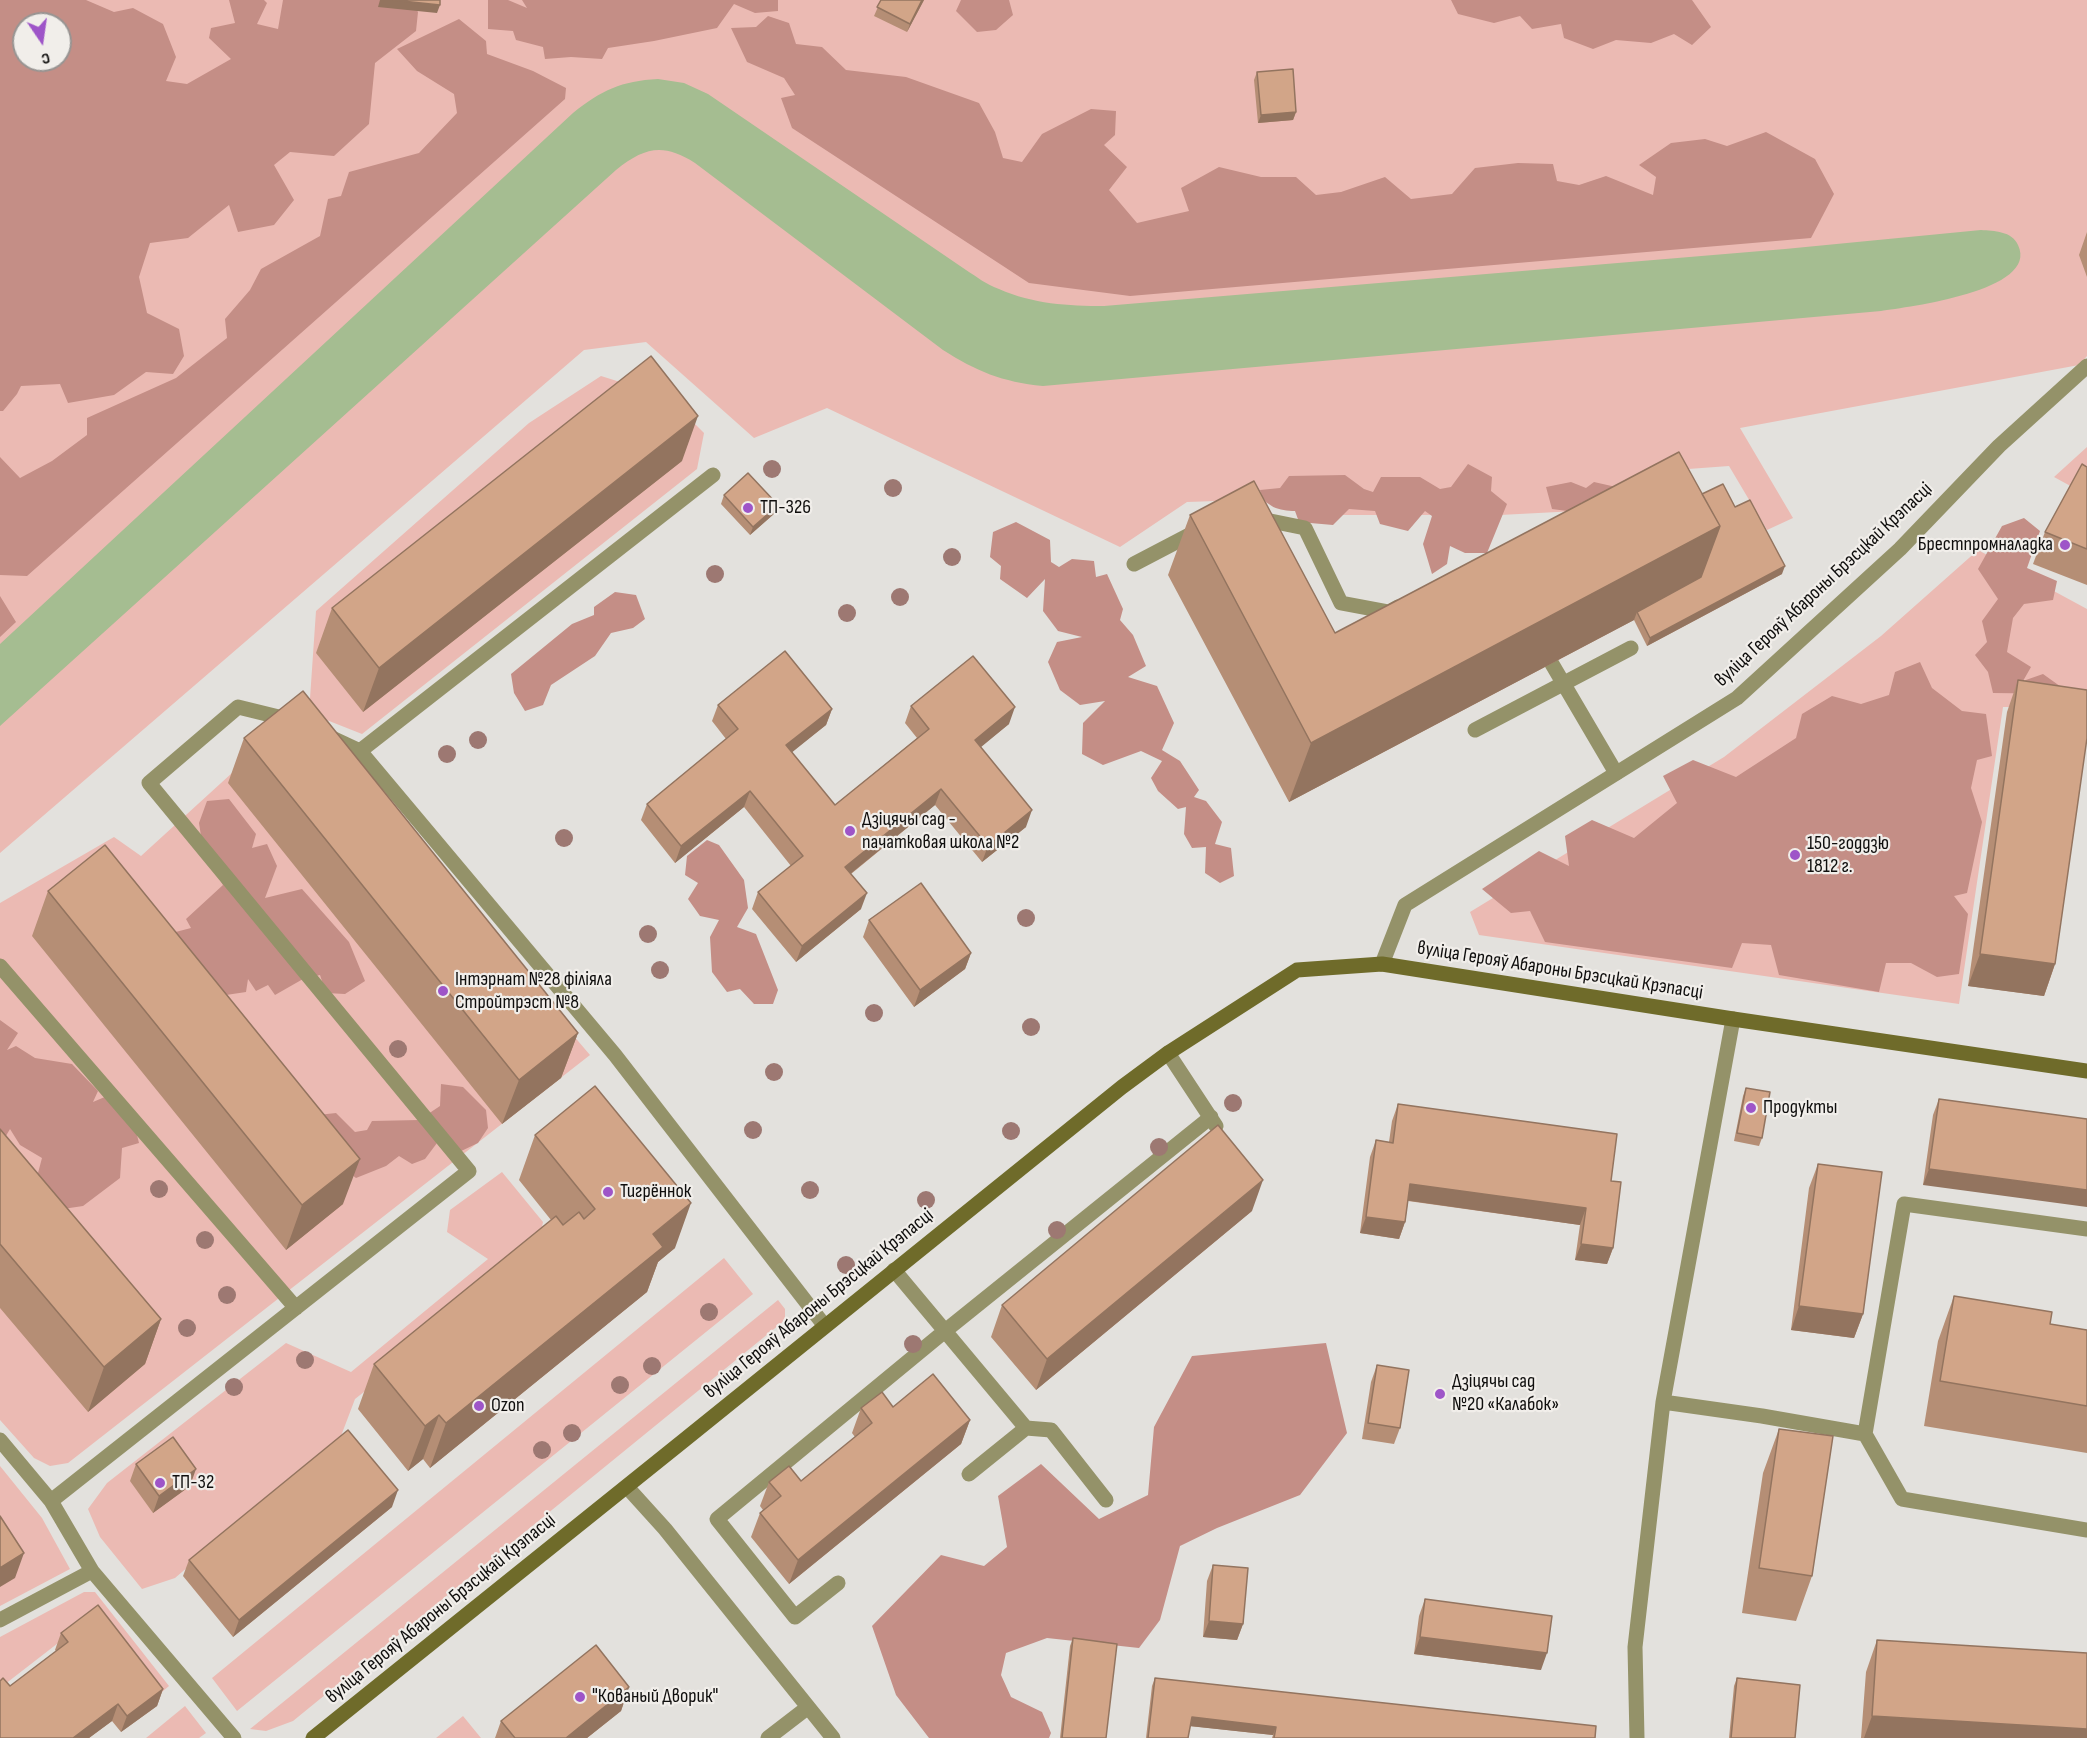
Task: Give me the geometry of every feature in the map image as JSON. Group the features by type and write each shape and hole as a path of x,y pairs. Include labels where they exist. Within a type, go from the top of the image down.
{"main road":[{"name":"вуліца Герояў Абароны Брэсцкай Крэпасці","path":"313,1738 1122,1087 1168,1053 1297,970 1382,964 1732,1019 2087,1071"}],"street":[{"name":"вуліца Герояў Абароны Брэсцкай Крэпасці","path":"1382,964 1405,905 1737,698 1900,549 1999,446 2087,366"},
{"path":"360,751 713,475"},
{"path":"1241,518 1305,528 1341,603 1389,612 1409,601"},
{"path":"1134,564 1212,524"},
{"path":"1475,730 1631,648"},
{"path":"1552,664 1616,773"},
{"path":"51,1501 469,1171 149,783 238,707 290,719 360,751 615,1055 824,1325"},
{"path":"0,966 296,1308"},
{"path":"1637,1738 1635,1647 1664,1402 1732,1019"},
{"path":"1168,1053 1224,1137"},
{"path":"838,1583 795,1617 717,1519 945,1330 1210,1117"},
{"path":"2087,1229 1904,1204 1865,1434 1902,1499 2087,1530"},
{"path":"894,1270 1026,1428"},
{"path":"1664,1402 1865,1434"},
{"path":"969,1474 1026,1428 1051,1430 1106,1500"},
{"path":"0,1440 51,1501 92,1571 234,1738"},
{"path":"627,1487 665,1529 833,1738"},
{"path":"0,1620 92,1571"},
{"path":"768,1738 807,1708"}],"shaded area":[{"path":"0,0 2087,0 2087,356 2079,365 1740,428 1793,518 1767,530 1729,466 1661,471 1653,507 1500,515 1344,515 1246,500 1187,502 1120,547 827,408 754,438 646,342 584,350 0,853"},
{"path":"0,0 86,0 114,12 133,8 163,24 176,57 166,81 187,84 231,59 209,38 211,28 235,23 229,0 264,0 267,3 257,24 278,29 283,0 410,0 418,12 416,31 375,63 369,124 334,156 290,152 274,165 294,200 274,225 238,232 229,205 188,238 150,243 139,277 147,313 179,329 184,356 173,374 146,372 114,395 68,403 60,384 21,386 3,411 0,411"},
{"path":"488,0 508,0 527,8 522,0 778,0 778,11 755,13 734,4 717,28 608,48 602,59 571,57 545,59 543,47 516,40 513,31 488,29"},
{"path":"961,0 1009,0 1013,15 996,30 977,32 956,11"},
{"path":"1451,0 1692,0 1711,27 1692,45 1674,34 1651,43 1616,40 1593,49 1564,38 1561,24 1532,29 1520,16 1494,23 1458,14"},
{"path":"768,16 789,23 796,44 822,47 846,70 906,77 979,103 995,132 1003,158 1022,162 1042,134 1091,109 1116,111 1115,135 1104,145 1127,167 1109,190 1137,223 1189,211 1181,188 1219,167 1261,177 1296,177 1316,195 1341,192 1385,177 1411,199 1452,194 1475,168 1518,163 1553,164 1557,181 1579,185 1606,176 1653,195 1656,177 1639,165 1671,143 1705,139 1727,146 1766,132 1815,159 1834,194 1811,238 1130,296 1029,283 792,128 781,98 795,95 784,78 747,62 731,28 756,27"},
{"path":"459,19 486,41 487,54 533,71 566,88 565,99 27,576 0,575 0,457 20,478 52,461 87,435 87,418 176,378 227,338 225,319 250,290 261,269 320,236 328,199 341,196 349,172 419,153 457,113 454,94 417,71 397,49"},
{"path":"658,79 684,83 708,94 986,283 1025,298 1051,303 1104,306 1785,249 1981,230 2007,234 2012,237 2018,245 2019,261 2010,274 1991,285 1967,294 1881,311 1043,386 1015,382 978,370 943,350 695,163 664,150 645,152 616,170 0,726 0,644 573,113 593,98 612,88 633,82"},
{"path":"601,376 668,397 704,433 697,469 362,734 309,713 316,611 529,423"},
{"path":"2087,447 2087,495 2054,477"},
{"path":"1468,464 1492,477 1491,491 1507,504 1487,553 1465,553 1450,546 1447,564 1432,574 1423,544 1432,516 1425,511 1408,531 1380,524 1375,511 1349,509 1333,525 1299,522 1295,511 1273,507 1265,500 1260,490 1280,488 1289,476 1345,475 1364,489 1373,492 1381,477 1420,477 1440,489 1451,487"},
{"path":"1571,482 1586,488 1594,482 1616,487 1600,506 1582,502 1575,512 1552,509 1546,487"},
{"path":"2024,518 2040,531 2027,568 2057,581 2053,600 2024,604 2013,618 2007,652 2031,667 2023,681 2043,674 2071,694 1993,693 1988,672 1975,655 1987,642 1982,621 1998,599 1978,569 2002,526"},
{"path":"1016,522 1050,540 1051,562 1059,567 1072,559 1094,561 1096,577 1107,574 1123,609 1120,620 1133,635 1146,666 1128,677 1157,686 1174,723 1162,750 1180,761 1199,790 1194,797 1206,801 1222,822 1215,844 1231,848 1234,876 1220,883 1205,873 1206,847 1192,848 1184,834 1186,807 1178,809 1158,791 1151,778 1162,761 1141,751 1103,765 1082,754 1083,723 1105,701 1080,705 1060,690 1048,662 1057,642 1082,637 1058,631 1043,611 1045,579 1027,598 1000,579 1001,566 990,557 993,532"},
{"path":"1978,550 2087,609 2087,703 2086,707 2003,707 1959,1004 1479,935 1470,912 1724,757 1881,636"},
{"path":"615,592 636,595 645,619 633,628 611,633 595,656 551,685 543,705 525,711 514,693 511,674 572,624 594,615 594,607"},
{"path":"0,596 16,622 0,637"},
{"path":"1920,662 1932,688 1962,711 1986,714 1992,756 1977,760 1971,788 1982,822 1967,893 1954,896 1968,914 1959,974 1937,977 1911,963 1886,963 1879,992 1779,975 1771,945 1742,943 1732,968 1545,942 1530,911 1511,913 1482,889 1539,851 1569,866 1565,836 1592,820 1634,838 1677,803 1663,776 1693,760 1736,777 1796,738 1802,714 1832,696 1861,704 1889,695 1895,672"},
{"path":"278,731 342,764 590,1055 68,1463 50,1466 34,1458 0,1420 0,903 114,837 141,856"},
{"path":"229,799 256,834 252,848 267,844 277,866 265,898 302,889 349,942 365,981 345,994 326,993 320,975 303,979 275,995 268,985 256,991 248,979 246,992 226,995 164,935 191,928 186,919 223,885 203,849 199,823 207,801"},
{"path":"707,840 719,845 744,880 748,908 737,927 756,934 778,990 773,1004 754,1004 740,989 727,992 712,972 710,937 719,920 700,916 688,899 698,883 685,875 687,856"},
{"path":"0,1020 18,1033 7,1050 16,1046 35,1058 72,1064 98,1091 93,1102 107,1096 133,1119 139,1143 122,1148 120,1178 83,1206 63,1209 21,1168 38,1173 42,1158 20,1145 10,1129 0,1146"},
{"path":"441,1084 463,1087 486,1110 488,1128 478,1143 455,1154 437,1143 425,1159 412,1164 399,1156 386,1166 356,1178 335,1162 318,1115 336,1113 355,1132 367,1130 372,1121 419,1120 440,1106"},
{"path":"502,1172 543,1222 536,1256 355,1399 341,1436 175,1578 142,1589 100,1537 88,1509 107,1483 286,1343 351,1372 488,1259 447,1232 450,1210"},
{"path":"724,1258 753,1294 237,1711 212,1678"},
{"path":"778,1300 785,1309 785,1320 293,1721 266,1731 250,1729"},
{"path":"1326,1343 1347,1433 1300,1495 1217,1528 1180,1546 1160,1620 1139,1648 1047,1638 1006,1653 1001,1675 1011,1697 1042,1712 1051,1733 1049,1738 929,1738 896,1695 872,1626 941,1555 984,1566 1007,1547 998,1496 1041,1464 1099,1519 1148,1495 1154,1427 1192,1356"},
{"path":"0,1466 42,1518 70,1569 0,1606"},
{"path":"84,1592 95,1592 169,1686 156,1697 93,1616 0,1688 0,1637"},
{"path":"185,1706 206,1733 199,1738 146,1738"},
{"path":"463,1716 481,1738 436,1738"}],"building":[{"path":"393,0 440,0 440,5"},
{"path":"881,0 922,0 910,24 877,7"},
{"path":"1293,69 1296,112 1261,115 1257,72"},
{"path":"651,356 698,416 379,668 332,608"},
{"path":"1679,452 1720,526 1311,743 1190,515 1254,481 1335,633"},
{"path":"2082,464 2087,467 2087,549 2045,532"},
{"name":"ТП-326","path":"748,473 778,505 753,527 724,495"},
{"path":"1723,484 1735,507 1750,500 1785,566 1650,638 1637,612 1701,577 1720,526 1702,494"},
{"path":"785,651 832,709 786,745 835,805 929,729 911,706 973,656 1015,707 975,740 1032,810 988,846 941,789 845,867 867,893 802,946 758,892 803,856 750,791 681,846 647,804 738,729 718,705"},
{"path":"2018,680 2087,690 2087,738 2055,964 1980,954"},
{"path":"303,691 578,1033 519,1080 244,738"},
{"path":"105,845 360,1159 302,1205 48,891"},
{"path":"921,883 971,953 920,990 869,920"},
{"path":"595,1086 691,1203 653,1234 663,1247 446,1423 439,1415 425,1426 374,1364 556,1216 563,1225 579,1212 584,1219 595,1209 535,1135"},
{"path":"1746,1088 1770,1092 1762,1138 1737,1133"},
{"path":"1939,1099 2087,1119 2087,1190 1929,1169"},
{"path":"1398,1104 1617,1134 1611,1181 1621,1182 1613,1248 1581,1244 1586,1208 1410,1184 1405,1222 1366,1217 1376,1140 1393,1143"},
{"path":"1218,1125 1263,1180 1047,1359 1002,1305"},
{"path":"0,1129 161,1319 104,1367 0,1244"},
{"path":"1818,1164 1882,1172 1863,1314 1799,1306"},
{"path":"1954,1296 2052,1312 2050,1324 2087,1330 2087,1406 1940,1381"},
{"path":"1377,1365 1409,1370 1400,1428 1368,1423"},
{"path":"933,1374 970,1420 798,1560 760,1513 781,1496 769,1482 789,1466 801,1481 872,1423 861,1408 882,1392 893,1407"},
{"path":"1779,1429 1833,1436 1812,1576 1759,1568"},
{"path":"348,1430 398,1490 239,1620 189,1560"},
{"path":"173,1437 196,1469 159,1496 136,1464"},
{"path":"0,1516 24,1553 0,1568"},
{"path":"1213,1565 1248,1568 1243,1624 1209,1621"},
{"path":"1425,1599 1552,1616 1547,1653 1420,1637"},
{"path":"98,1605 163,1689 127,1716 118,1704 73,1738 0,1738 0,1681 3,1678 10,1686 68,1642 61,1633"},
{"path":"1073,1638 1117,1644 1106,1738 1062,1738"},
{"path":"1877,1640 2087,1653 2087,1729 1872,1716"},
{"path":"596,1645 629,1687 566,1738 515,1738 501,1721"},
{"path":"1155,1678 1596,1726 1595,1738 1274,1738 1276,1727 1192,1717 1188,1738 1148,1738"},
{"path":"1737,1678 1800,1685 1795,1738 1731,1738"}],"place":[{"name":"ТП-326","path":"748,508"},
{"name":"Брестпромналадка","path":"2065,545"},
{"name":"Дзіцячы сад - пачатковая школа №2","path":"850,831"},
{"name":"150-годдзю 1812 г.","path":"1795,855"},
{"name":"Інтэрнат №28 фiлiяла Стройтрэст №8","path":"443,991"},
{"name":"Продукты","path":"1751,1108"},
{"name":"Тигрённок","path":"608,1192"},
{"name":"Дзіцячы сад №20 «Калабок»","path":"1440,1394"},
{"name":"Ozon","path":"479,1406"},
{"name":"ТП-32","path":"160,1483"},
{"name":"\"Кованый Дворик\"","path":"580,1697"}]}
